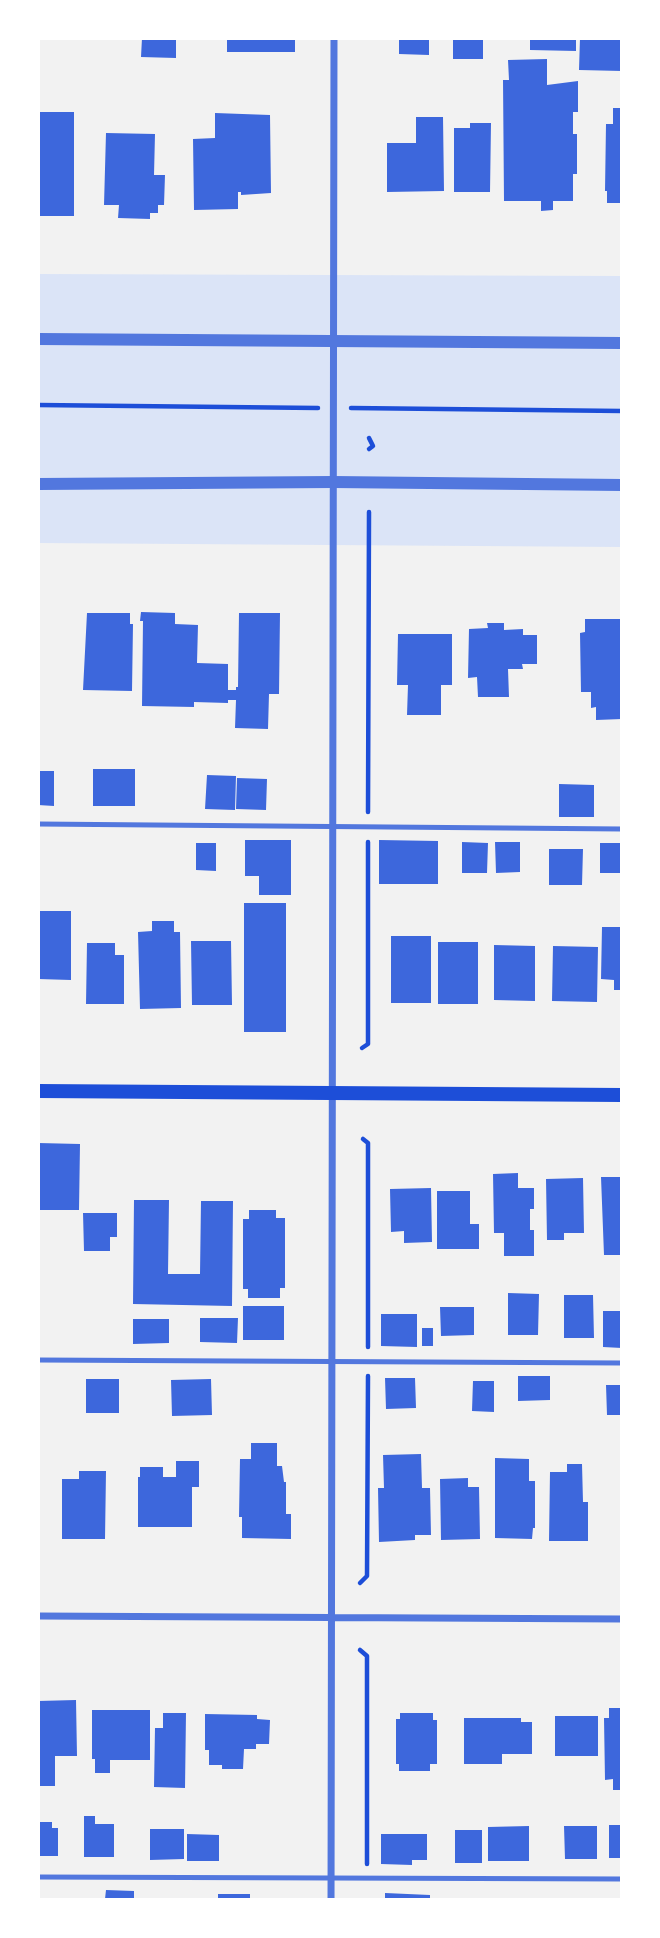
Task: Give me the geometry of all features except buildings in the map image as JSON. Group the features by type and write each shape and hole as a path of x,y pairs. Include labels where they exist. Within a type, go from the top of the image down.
{"main road":[{"path":"38,1091 621,1095"}],"street":[{"path":"331,1899 334,38"},
{"path":"38,339 621,343"},
{"path":"38,484 333,482 621,485"},
{"path":"38,1616 621,1619"}],"lane":[{"path":"38,824 621,828"},
{"path":"38,1360 621,1363"},
{"path":"38,1877 621,1879"}],"path":[{"path":"369,438 373,446 369,449"},
{"path":"362,1048 368,1044 369,512"},
{"path":"360,1650 367,1656 367,1879"}],"shaded area":[{"path":"39,274 621,276 621,547 39,543"}]}
